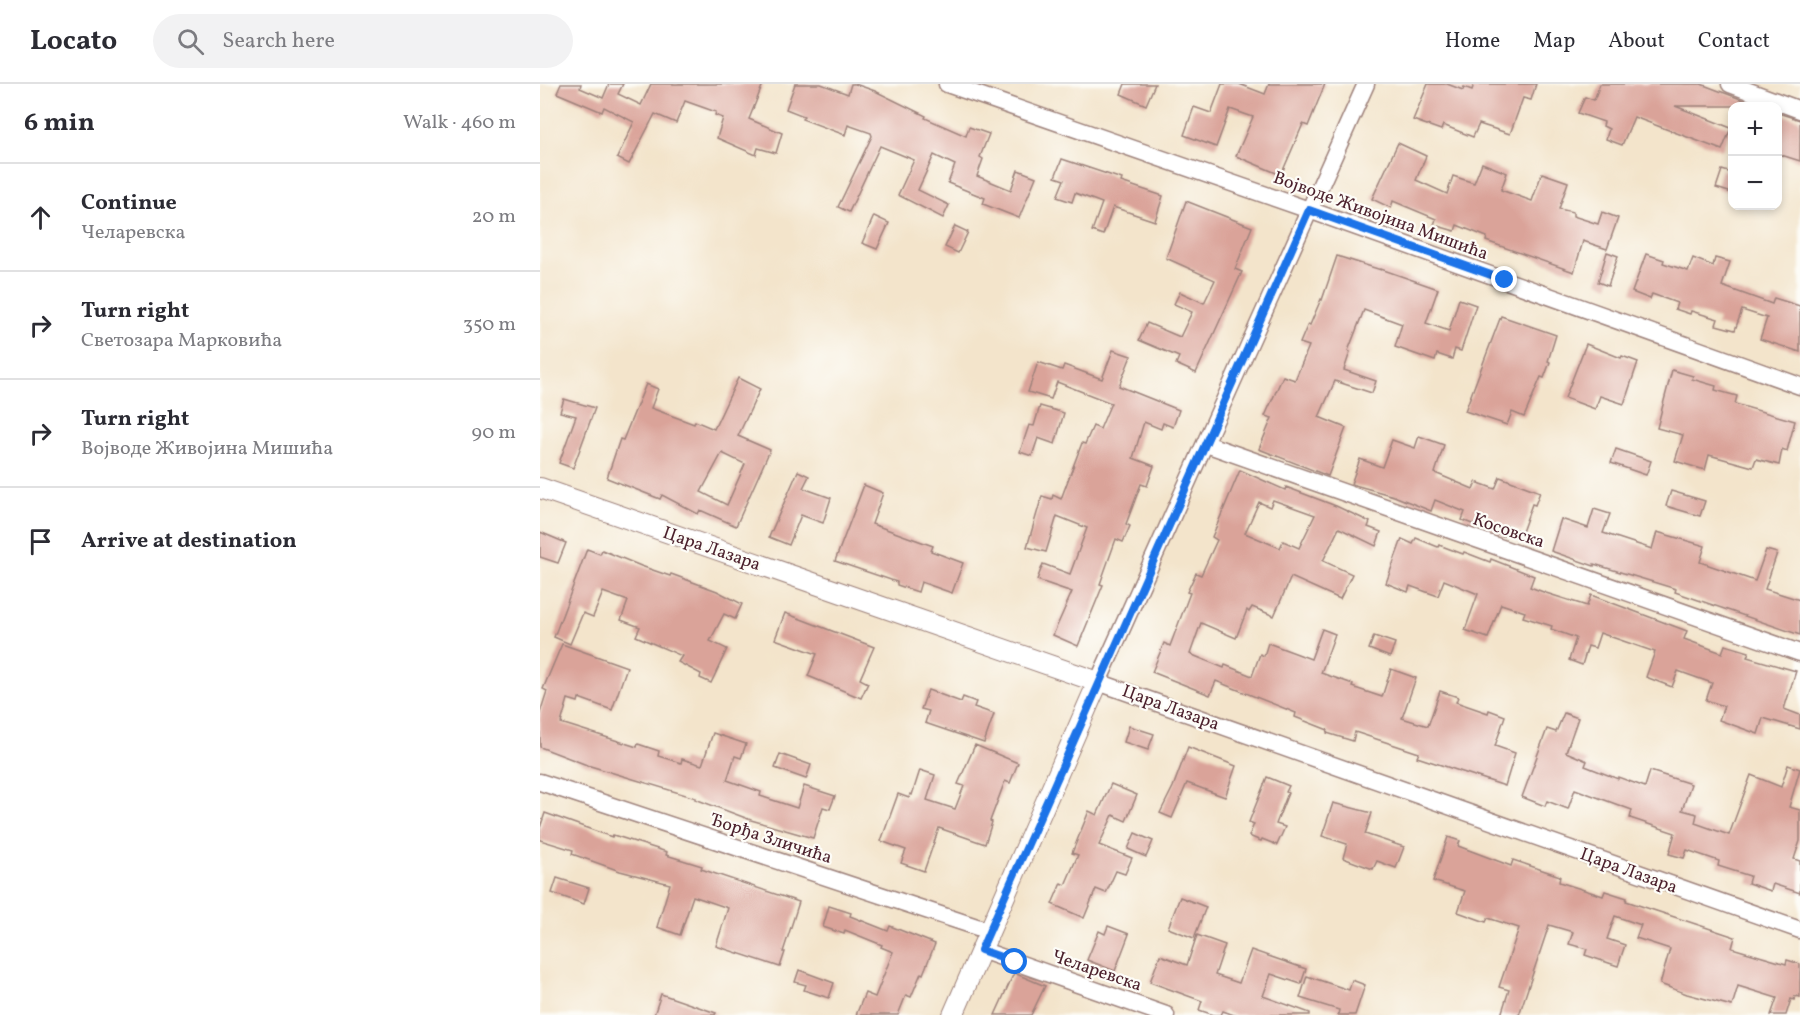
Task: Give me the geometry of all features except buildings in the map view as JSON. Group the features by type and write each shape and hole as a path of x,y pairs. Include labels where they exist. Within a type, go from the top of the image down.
{"street":[{"name":"Војводе Живојина Мишића","path":"947,84 1309,210 1800,386"},
{"path":"953,1015 1098,682 1366,84"},
{"path":"1730,84 1800,110"},
{"name":"Косовска","path":"1206,444 1800,653"},
{"name":"Цара Лазара","path":"540,488 1800,930"},
{"name":"Ђорђа Зличића","path":"540,782 989,931"},
{"name":"Челаревска","path":"981,950 1166,1015"}],"route":[{"path":"1015,962 981,950 1309,210 1505,280"}]}
